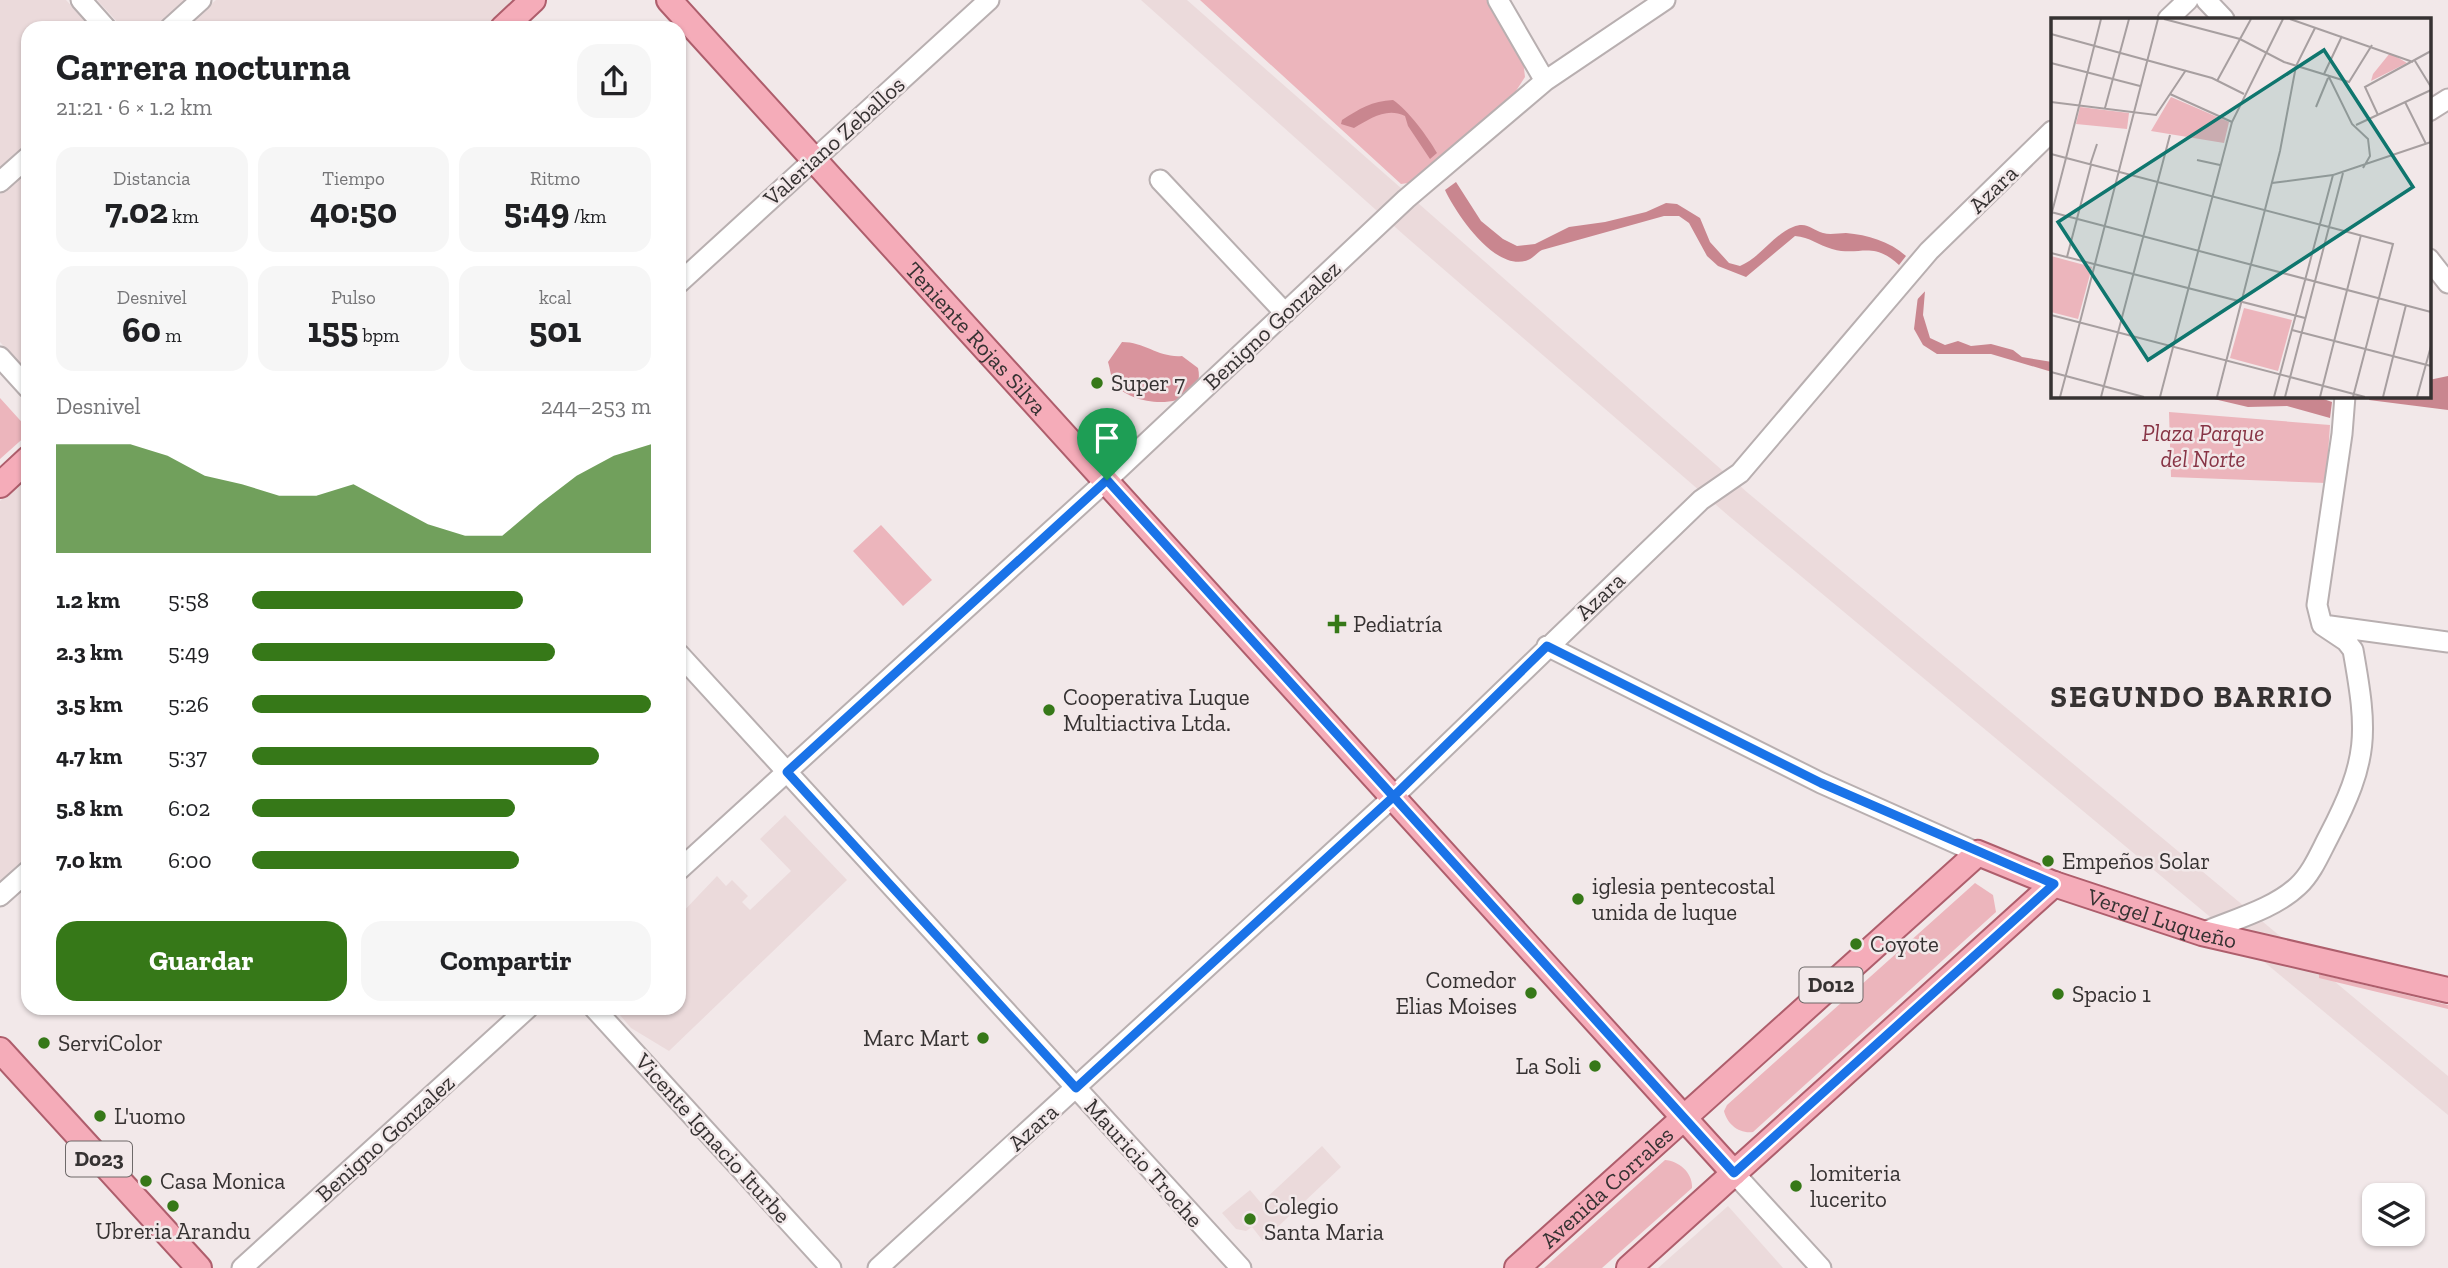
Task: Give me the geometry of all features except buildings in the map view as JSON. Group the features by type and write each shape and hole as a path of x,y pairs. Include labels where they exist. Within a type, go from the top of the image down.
{"main road":[{"path":"510,21 533,0"},
{"name":"Teniente Rojas Silva","path":"669,0 1734,1173"},
{"path":"0,485 21,466"},
{"name":"Vergel Luqueño","path":"1978,853 2054,884 2202,933 2448,990"},
{"name":"Avenida Corrales","path":"1517,1268 1978,853"},
{"path":"1629,1268 2054,884"},
{"name":"D023","path":"0,1050 199,1268"}],"street":[{"path":"81,0 100,21"},
{"path":"178,21 201,0"},
{"name":"Valeriano Zeballos","path":"686,277 989,0"},
{"path":"1498,0 1545,81"},
{"name":"Benigno Gonzalez","path":"686,864 1107,480 1396,207 1545,81 1665,0"},
{"path":"2169,18 2188,0"},
{"path":"2206,0 2223,18"},
{"path":"2430,110 2448,99"},
{"name":"Azara","path":"878,1268 1392,798 1701,500 1740,473 1921,261 2051,133"},
{"path":"0,182 21,163"},
{"path":"1160,180 1285,313"},
{"path":"2430,259 2448,283"},
{"path":"0,357 21,380"},
{"path":"2202,933 2278,899 2298,886 2311,870 2360,766 2364,730 2353,650 2346,641 2322,625 2317,605 2345,397"},
{"path":"2322,625 2448,642"},
{"name":"Vergel Luqueño","path":"1547,646 1821,783 1978,853"},
{"name":"Mauricio Troche","path":"686,662 1241,1268"},
{"path":"0,896 21,877"},
{"name":"Benigno Gonzalez","path":"243,1268 519,1015"},
{"name":"Vicente Ignacio Iturbe","path":"600,1015 831,1268"},
{"name":"Teniente Rojas Silva","path":"1734,1173 1821,1268"}],"shaded area":[{"path":"0,0 66,0 86,21 21,21 21,152 0,171"},
{"path":"97,0 186,0 163,21 116,21"},
{"path":"216,0 518,0 495,21 193,21"},
{"path":"1141,0 1187,0 1748,493 2448,1076 2448,1115 1730,517 1404,235"},
{"path":"1393,100 1411,117 1437,153 1430,159 1408,126 1405,116 1385,113 1354,128 1341,124 1342,120 1366,106"},
{"path":"21,175 21,364 0,342 0,194"},
{"path":"1456,182 1481,221 1503,239 1517,246 1535,244 1569,227 1646,212 1666,203 1677,204 1700,218 1710,242 1729,263 1740,266 1786,231 1802,225 1826,234 1846,233 1870,237 1893,246 1906,256 1899,265 1881,253 1842,251 1795,236 1746,277 1718,266 1707,256 1689,223 1679,216 1664,216 1542,250 1528,260 1516,262 1491,250 1458,213 1445,190"},
{"path":"1925,291 1923,315 1930,338 1945,345 1958,341 1971,346 1991,344 2013,350 2022,357 2051,362 2051,372 1991,354 1937,354 1923,345 1914,329 1918,296"},
{"path":"1122,342 1138,344 1166,355 1182,356 1198,368 1198,382 1192,392 1181,399 1167,402 1137,398 1123,392 1114,383 1108,362"},
{"path":"2448,376 2448,410 2369,400 2370,397 2430,397 2430,380"},
{"path":"2205,397 2318,397 2332,402 2330,418 2287,406 2248,407"},
{"path":"21,482 21,866 0,885 0,501"},
{"path":"785,815 847,880 669,1051 631,1028 620,1015 686,1015 686,909 717,876 726,886 732,880 748,896 742,902 750,910 791,871 760,839"},
{"path":"1322,1146 1341,1167 1263,1241 1252,1227 1246,1231 1236,1229 1222,1213 1250,1190 1261,1203"},
{"path":"1728,1206 1783,1268 1658,1268"}],"green space":[{"path":"1200,0 1489,0 1523,60 1525,77 1514,94 1408,183 1401,184"},
{"path":"0,398 21,421 21,440 0,459"},
{"name":"Plaza Parque del Norte","path":"2169,412 2330,425 2326,483 2171,477"},
{"path":"881,525 932,580 903,606 853,551"},
{"path":"1975,883 1993,895 1996,912 1753,1132 1738,1130 1731,1124 1724,1111 1727,1105"},
{"path":"2319,974 2448,1005 2448,1009 2319,978"},
{"path":"1665,1160 1684,1169 1690,1177 1692,1188 1602,1268 1544,1268"}],"pier":[{"path":"1922,278 1928,288 1913,304 1912,287"}],"place":[{"name":"Super 7","path":"1097,383"},
{"name":"Pediatría","path":"1337,624"},
{"name":"Cooperativa Luque Multiactiva Ltda.","path":"1049,710"},
{"name":"Empeños Solar","path":"2048,861"},
{"name":"iglesia pentecostal unida de luque","path":"1578,899"},
{"name":"Coyote","path":"1856,944"},
{"name":"Comedor Elias Moises","path":"1531,993"},
{"name":"Spacio 1","path":"2058,994"},
{"name":"Marc Mart","path":"983,1038"},
{"name":"ServiColor","path":"44,1043"},
{"name":"La Soli","path":"1595,1066"},
{"name":"L'uomo","path":"100,1116"},
{"name":"Casa Monica","path":"146,1181"},
{"name":"lomiteria lucerito","path":"1796,1186"},
{"name":"Ubreria Arandu","path":"173,1206"},
{"name":"Colegio Santa Maria","path":"1250,1219"}],"district":[{"name":"SEGUNDO BARRIO","path":"2192,697"}],"route":[{"path":"1107,480 787,772 1076,1088 1392,798 1547,646 1821,783 2054,884 1734,1173 1392,798 1107,480"}]}
